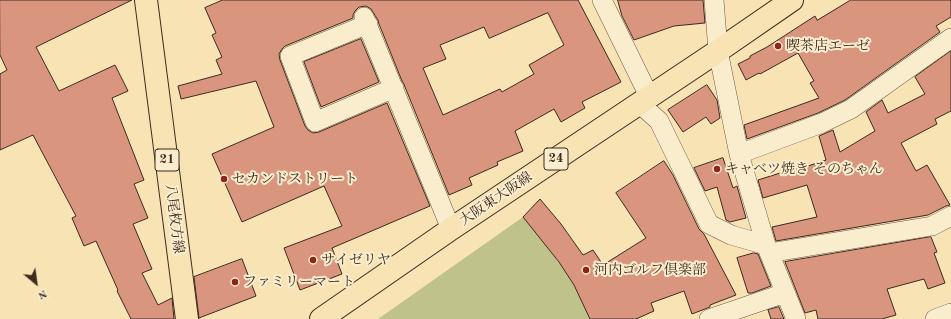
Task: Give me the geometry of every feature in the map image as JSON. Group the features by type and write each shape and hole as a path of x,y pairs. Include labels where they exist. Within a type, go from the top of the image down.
{"main road":[{"name":"八尾枚方線","path":"146,0 187,319"},
{"name":"大阪東大阪線","path":"321,319 451,229 792,0"}],"street":[{"path":"602,0 644,99 659,121 709,224 731,235 768,249 932,226 951,216"},
{"path":"714,0 718,51 738,154 768,249 796,319"},
{"path":"394,88 315,122 290,56 366,20 394,88 451,229"},
{"path":"738,154 822,123 851,109 951,38"},
{"path":"709,319 786,293"},
{"path":"935,319 951,314"}],"green space":[{"path":"523,217 559,262 574,285 590,319 378,319"}],"building":[{"path":"0,0 132,0 36,47 59,91 115,65 128,91 112,98 144,180 134,184 148,218 133,224 152,269 142,273 158,305 172,298 174,319 131,319 117,291 118,290 96,241 84,246 72,218 76,216 33,135 0,150 0,74 7,70 0,55"},
{"path":"223,0 578,0 621,82 582,102 585,108 561,122 554,109 515,131 523,151 497,162 498,165 469,178 472,185 449,195 378,20 371,9 366,6 359,7 355,11 353,18 285,46 279,54 280,60 305,126 308,130 313,133 319,132 387,103 430,206 332,248 342,274 300,290 284,248 342,226 324,186 242,222 212,154 274,127 256,81 181,99 178,86 222,74 216,60 222,57 212,35 216,33 205,8","holes":["548,13 564,45 529,65 534,74 502,92 500,89 443,115 423,68 446,59 440,45 484,27 489,38"]},
{"path":"618,0 703,0 705,23 674,26 634,40 622,16"},
{"path":"851,0 951,0 951,17 936,26 940,32 845,100 818,113 747,139 744,125 819,98 810,83 814,81 798,53 746,80 738,64 750,58 750,56 767,47 815,16 817,20"},
{"path":"361,39 379,82 321,107 304,62"},
{"path":"951,51 951,111 935,119 937,124 901,143 916,171 927,165 950,205 928,215 776,241 772,227 817,217 807,185 763,198 758,180 826,160 819,136 833,130 840,152 875,131 866,112 882,100 888,113 925,94 915,77"},
{"path":"707,85 717,100 720,118 711,124 706,117 683,132 668,110"},
{"path":"723,158 733,188 737,186 746,218 730,222 726,220 717,187 705,191 694,168"},
{"path":"664,161 673,175 699,229 704,234 736,295 692,314 684,291 651,303 654,311 636,319 590,319 574,285 559,262 523,217 540,199 561,224 583,255 593,250 603,265 646,238 616,193"},
{"path":"931,237 937,252 934,253 945,283 928,289 924,279 887,289 896,315 882,319 818,319 816,310 805,313 785,262"},
{"path":"754,253 758,254 771,286 748,293 737,258"},
{"path":"242,259 256,296 199,318 194,277"},
{"path":"779,307 784,319 771,319 768,310"}],"place":[{"name":"喫茶店エーゼ","path":"778,46"},
{"name":"キャベツ焼き そのちゃん","path":"717,169"},
{"name":"セカンドストリート","path":"224,179"},
{"name":"サイゼリヤ","path":"313,260"},
{"name":"河内ゴルフ倶楽部","path":"586,270"},
{"name":"ファミリーマート","path":"235,282"}]}
